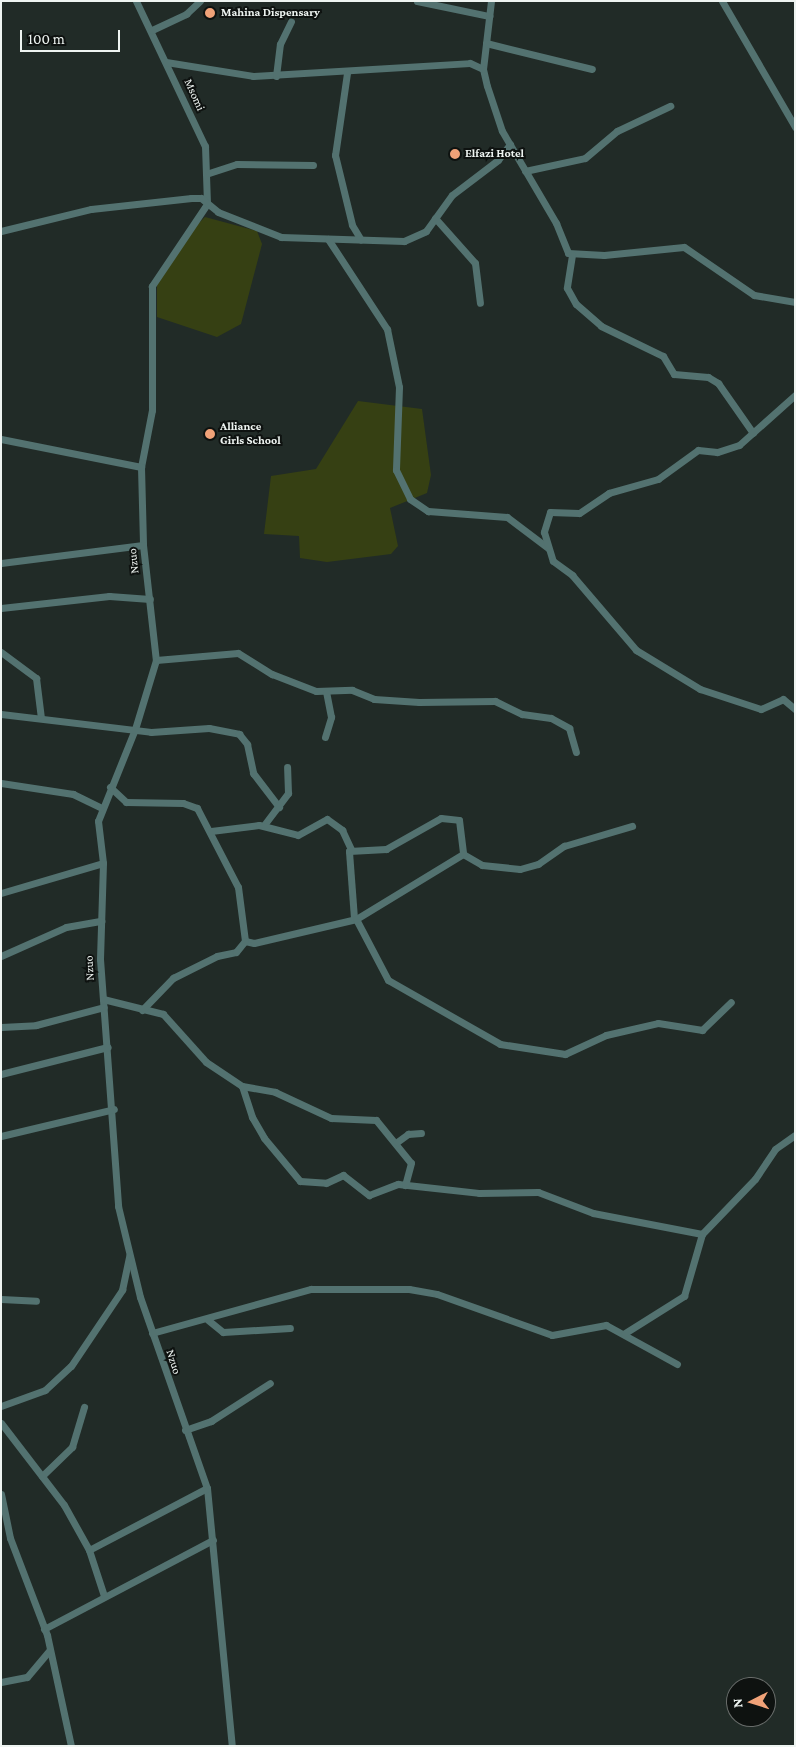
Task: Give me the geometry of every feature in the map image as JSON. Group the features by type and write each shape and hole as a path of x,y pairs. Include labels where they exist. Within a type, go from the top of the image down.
{"street":[{"name":"Msomi","path":"136,1 152,30 205,146 209,173 208,204"},
{"path":"152,30 186,14 200,1"},
{"path":"417,1 489,16"},
{"path":"490,1 482,69 510,144 572,255 567,288 576,304 601,326 663,356 674,374 708,377 718,383 753,432"},
{"path":"722,1 795,127"},
{"path":"276,76 280,44 291,21"},
{"path":"486,43 592,69"},
{"path":"166,62 253,76 347,73 470,63 482,69"},
{"path":"347,73 335,155 352,225 361,240"},
{"path":"526,171 585,158 617,131 670,106"},
{"path":"1,231 132,203 191,198 281,237 361,240 417,238 436,218 452,195 498,160 510,144"},
{"path":"209,173 230,165 313,165"},
{"name":"Nzuo","path":"208,204 152,286 152,410 141,467 143,545 156,660 135,729 100,807 103,863 101,921 104,1003 114,1109 118,1206 129,1256 152,1333 207,1488 213,1540 219,1642 232,1746"},
{"path":"436,218 475,263 480,304"},
{"path":"328,239 388,329 399,387 396,470 410,499 428,511 507,517 548,548"},
{"path":"572,255 684,247 754,295 795,302"},
{"path":"795,395 730,450 698,450 658,479 609,493 579,512 550,512 544,532 553,561 594,599 608,623 666,671 700,689 745,704 767,708 783,700 795,709"},
{"path":"1,439 141,467"},
{"path":"1,564 143,545"},
{"path":"1,608 109,596 150,598"},
{"path":"1,652 36,678 41,718"},
{"path":"156,660 238,653 295,684 326,692 352,690 374,699 419,702 494,702 522,714 551,718 569,728 576,752"},
{"path":"325,737 331,717 326,692"},
{"path":"1,714 167,733 209,728 239,734 247,744 253,773 279,807"},
{"path":"264,826 288,793 287,767"},
{"path":"1,783 73,794 100,807"},
{"path":"110,787 126,802 192,804 211,831 238,887 245,941 236,952 217,956 173,978 142,1010"},
{"path":"351,849 386,849 450,817 461,822 463,854"},
{"path":"211,831 264,826 298,834 327,819 342,830 351,849 355,919 388,980 500,1044 565,1054 606,1035 658,1023 702,1030 731,1002"},
{"path":"463,854 482,865 520,869 538,864 564,846 632,826"},
{"path":"245,941 254,943 355,919 463,854"},
{"path":"1,893 103,863"},
{"path":"1,956 66,928 101,921"},
{"path":"1,1027 36,1025 104,1003 163,1014 206,1062 242,1086 267,1089 331,1118 370,1118 397,1142 411,1163 405,1185"},
{"path":"1,1074 108,1048"},
{"path":"242,1086 256,1124 300,1181 326,1183 344,1175 369,1195 405,1185 478,1193 538,1192 593,1213 702,1234"},
{"path":"1,1136 114,1109"},
{"path":"397,1142 408,1134 421,1133"},
{"path":"625,1333 684,1296 702,1234 755,1179 775,1149 795,1135"},
{"path":"1,1406 45,1390 71,1366 122,1290 129,1256"},
{"path":"152,1333 208,1320 311,1289 409,1289 437,1294 541,1333 566,1333 594,1324 625,1333 677,1364"},
{"path":"1,1299 36,1301"},
{"path":"208,1320 223,1332 265,1326 290,1328"},
{"path":"185,1430 211,1421 270,1383"},
{"path":"42,1476 72,1447 84,1407"},
{"path":"1,1423 42,1476 89,1550 104,1596"},
{"path":"89,1550 207,1488"},
{"path":"1,1494 12,1546 44,1629 50,1650 71,1746"},
{"path":"44,1629 104,1596 182,1560 213,1540"},
{"path":"1,1682 27,1677 50,1650"}],"green space":[{"path":"205,217 257,231 262,244 241,324 217,337 157,317 157,285 193,229"},
{"path":"358,401 422,409 431,475 427,493 390,508 398,546 391,554 327,562 300,558 299,536 264,534 271,476 316,469"}],"place":[{"name":"Mahina Dispensary","path":"210,13"},
{"name":"Elfazi Hotel","path":"455,154"},
{"name":"Alliance Girls School","path":"210,434"}]}
